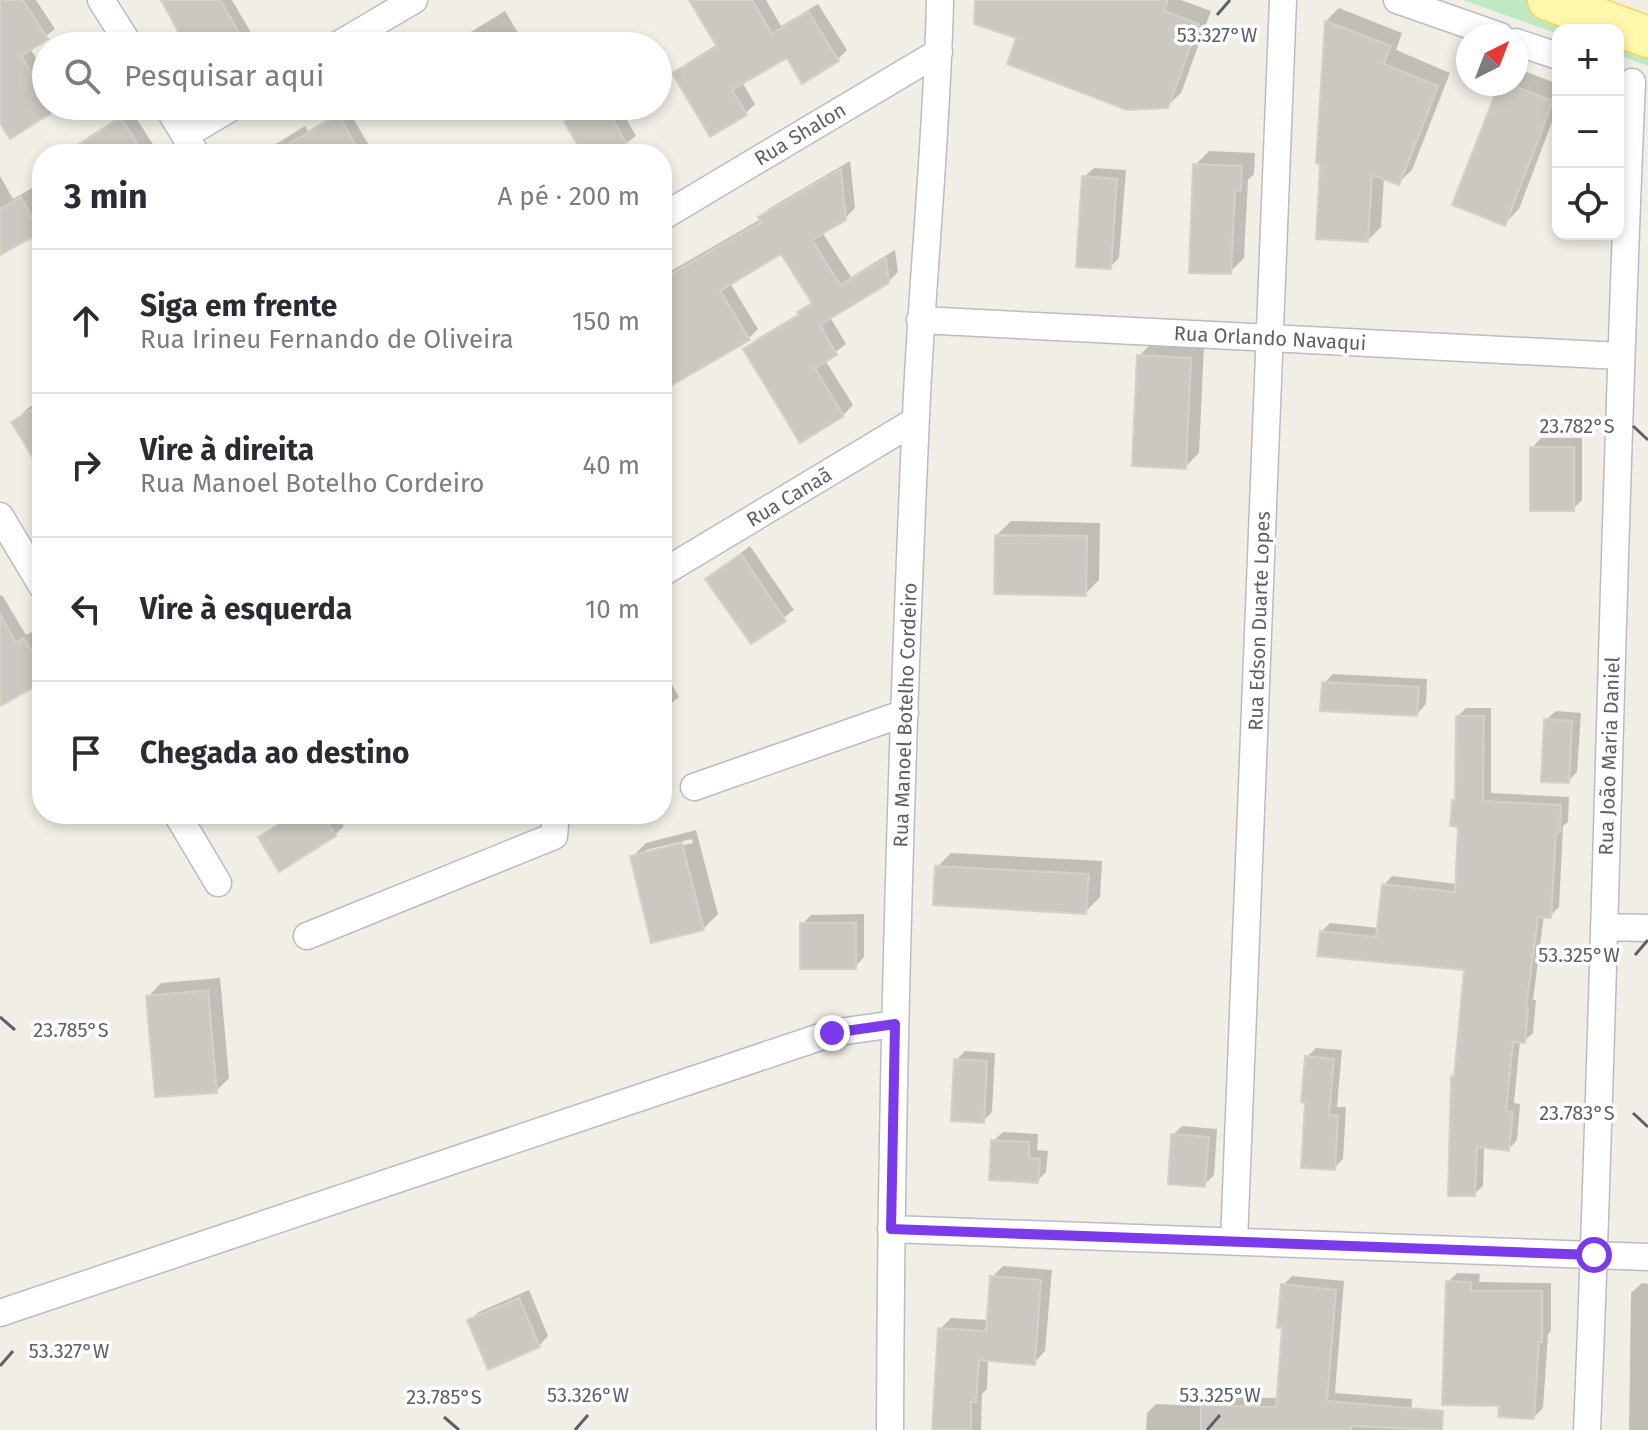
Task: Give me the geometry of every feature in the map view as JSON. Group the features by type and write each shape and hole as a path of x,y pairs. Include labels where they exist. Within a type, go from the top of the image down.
{"main road":[{"path":"1548,0 1648,37"}],"street":[{"path":"101,0 121,32"},
{"path":"360,32 414,0"},
{"name":"Rua Manoel Botelho Cordeiro","path":"890,1430 895,1024 915,421 940,0"},
{"name":"Rua Edson Duarte Lopes","path":"1234,1242 1283,0"},
{"path":"1397,0 1466,24"},
{"path":"1528,46 1552,54"},
{"name":"Rua Shalon","path":"672,211 939,52"},
{"name":"Rua João Maria Daniel","path":"1587,1430 1620,356 1633,82"},
{"path":"176,120 191,144 218,120"},
{"name":"Rua Orlando Navaqui","path":"920,320 1620,356"},
{"name":"Rua Canaã","path":"672,567 915,421"},
{"path":"0,516 32,569"},
{"path":"694,787 905,713"},
{"path":"183,824 218,883"},
{"path":"307,936 554,836 555,824"},
{"path":"1604,927 1648,928"},
{"path":"0,1313 832,1033 895,1024"},
{"path":"891,1229 1648,1257"}],"green space":[{"path":"1463,0 1542,0 1607,24 1552,24 1552,32"},
{"path":"1624,30 1648,39 1648,66 1624,57"}],"building":[{"path":"0,0 23,0 44,32 32,32 32,49 21,56 32,73 32,120 40,120 10,139 0,123"},
{"path":"161,0 220,0 239,32 178,32"},
{"path":"689,0 752,0 772,34 808,11 839,61 802,84 787,58 732,90 747,115 710,137 672,73 717,47"},
{"path":"975,0 1168,0 1164,11 1199,24 1168,108 1127,110 1007,64 1016,38 974,24"},
{"path":"1325,21 1391,46 1384,64 1438,86 1399,185 1372,175 1368,242 1316,239 1320,165 1316,163"},
{"path":"1528,91 1552,101 1505,226 1452,205 1494,96 1528,96"},
{"path":"122,120 138,144 79,144"},
{"path":"330,120 341,120 355,144 289,144"},
{"path":"613,120 626,144 577,144 564,122"},
{"path":"1193,164 1242,166 1241,190 1235,191 1231,274 1189,273"},
{"path":"841,169 846,220 812,240 840,285 886,258 889,283 820,325 837,355 815,368 844,416 800,443 743,349 799,315 797,312 812,303 781,254 720,291 750,340 672,385 672,273 761,222 758,217"},
{"path":"1082,176 1117,179 1111,269 1076,267"},
{"path":"21,197 32,218 32,237 0,255 0,209"},
{"path":"1137,355 1191,358 1186,469 1132,466"},
{"path":"32,409 32,456 11,422"},
{"path":"1530,447 1574,447 1574,511 1530,511"},
{"path":"995,535 1087,536 1086,596 994,594"},
{"path":"741,554 786,621 751,644 705,579"},
{"path":"0,614 16,643 24,638 32,653 32,688 0,706"},
{"path":"1322,682 1419,687 1417,716 1320,711"},
{"path":"1456,716 1484,716 1483,801 1561,805 1560,832 1556,832 1551,918 1538,917 1526,1008 1525,1043 1513,1042 1506,1111 1513,1112 1509,1151 1477,1147 1475,1196 1448,1196 1451,1076 1454,1077 1464,970 1317,956 1320,931 1376,937 1382,884 1455,892 1458,827 1450,826 1452,800 1455,800"},
{"path":"1544,719 1572,721 1569,783 1541,782"},
{"path":"279,824 328,824 336,836 279,872 258,837"},
{"path":"682,843 704,930 651,943 630,856"},
{"path":"935,866 1089,874 1086,914 933,905"},
{"path":"800,923 856,923 856,969 800,969"},
{"path":"208,990 217,1093 155,1097 146,996"},
{"path":"1305,1056 1334,1059 1329,1115 1338,1116 1335,1170 1301,1168"},
{"path":"954,1059 987,1061 984,1123 951,1121"},
{"path":"1171,1134 1209,1137 1205,1187 1168,1184"},
{"path":"991,1140 1029,1142 1029,1158 1040,1159 1038,1183 989,1180"},
{"path":"990,1276 1041,1280 1035,1365 979,1360 976,1402 971,1402 971,1430 932,1430 938,1328 986,1331"},
{"path":"1446,1281 1471,1282 1471,1291 1542,1291 1542,1342 1539,1342 1534,1419 1498,1417 1499,1406 1442,1405"},
{"path":"1281,1284 1336,1290 1327,1401 1443,1411 1442,1430 1351,1426 1351,1430 1201,1430 1201,1405 1276,1407 1282,1328 1277,1328"},
{"path":"519,1298 540,1347 488,1370 467,1320"}],"route":[{"path":"832,1033 895,1024 891,1229 1594,1255"}]}
